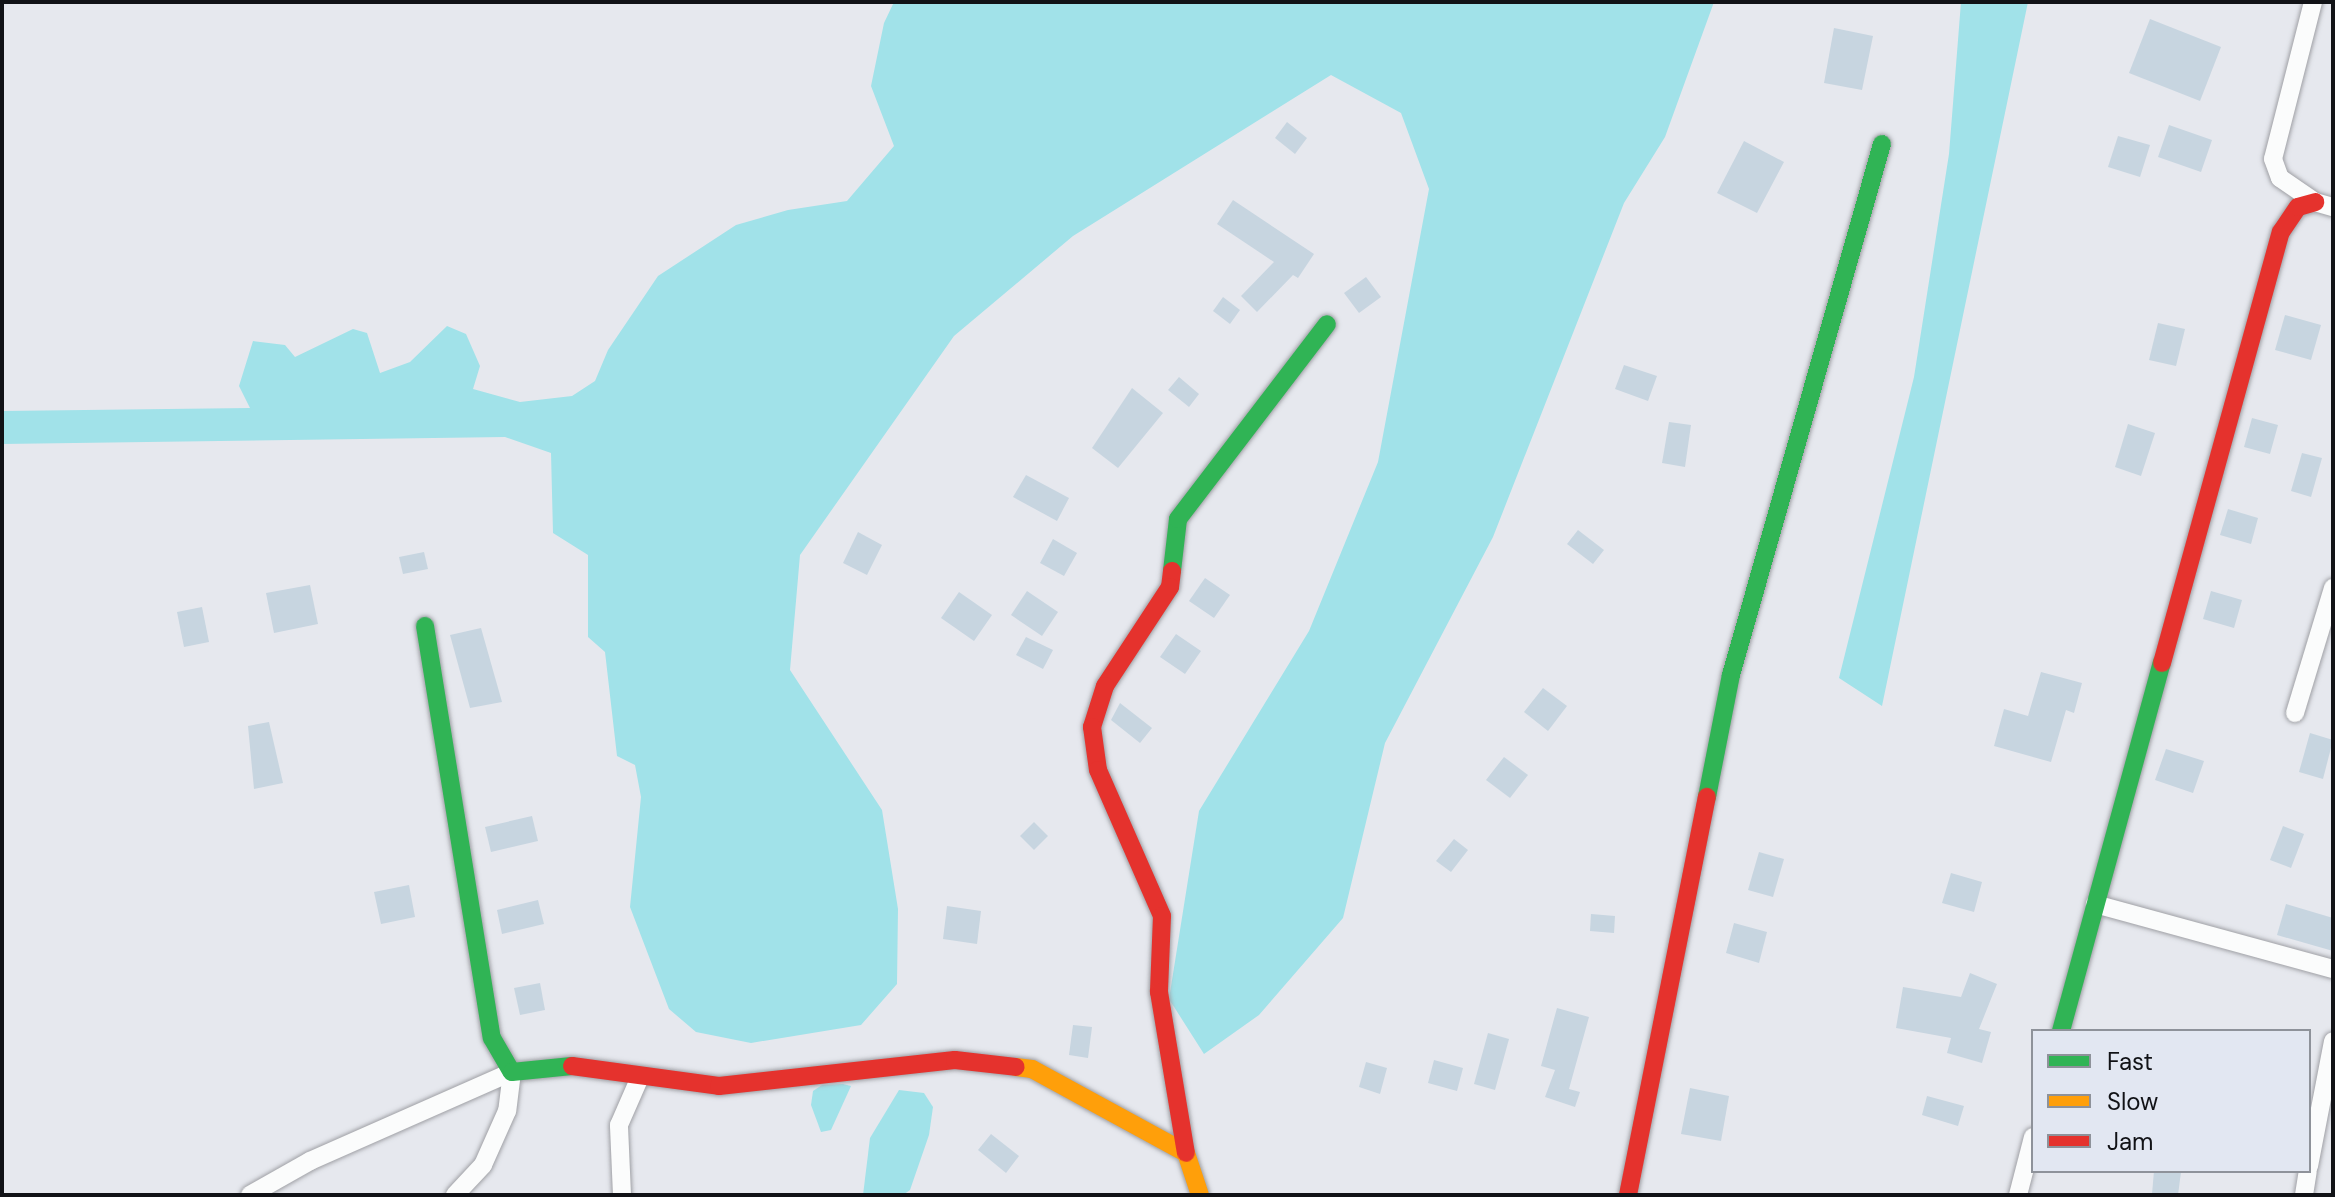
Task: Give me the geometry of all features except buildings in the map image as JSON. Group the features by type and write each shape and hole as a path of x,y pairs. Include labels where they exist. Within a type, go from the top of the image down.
{"street":[{"path":"2313,2 2273,159 2280,178 2324,205"},
{"path":"1628,1195 1731,675 1882,144"},
{"path":"2062,1029 2281,232 2298,207 2324,205"},
{"path":"1200,1195 1186,1153 1159,992 1162,916 1098,770 1092,727 1105,686 1170,587 1178,519 1327,324"},
{"path":"2295,713 2333,588"},
{"path":"425,626 492,1038 512,1072 507,1111 483,1165 455,1195"},
{"path":"2095,904 2333,969"},
{"path":"2311,1158 2333,1041"},
{"path":"250,1195 310,1161 512,1072 557,1064 719,1086 955,1060 1032,1069 1186,1153"},
{"path":"622,1195 619,1125 640,1077"},
{"path":"2018,1195 2031,1145"},
{"path":"2304,1195 2308,1173"}],"water":[{"path":"894,2 1714,2 1665,137 1624,203 1493,537 1385,743 1343,918 1259,1015 1204,1054 1169,999 1199,811 1309,631 1378,462 1429,189 1401,113 1331,75 1073,236 954,336 800,555 790,670 882,810 898,909 897,984 861,1025 751,1043 696,1032 669,1009 630,907 641,797 635,765 617,756 605,652 588,637 588,555 553,533 551,453 505,437 2,444 2,411 250,408 239,386 253,341 285,345 295,357 353,329 367,333 380,373 410,362 447,326 466,334 480,366 473,389 520,402 572,396 595,381 608,350 658,276 736,225 788,210 847,201 894,146 871,86 884,23"},
{"path":"1961,2 2028,2 1882,706 1839,678 1914,377 1949,154"},
{"path":"822,1085 851,1086 831,1130 821,1132 811,1105 813,1091"},
{"path":"899,1090 924,1093 933,1107 929,1135 910,1190 903,1195 863,1195 870,1138"}],"traffic: fast":[{"path":"1707,797 1731,675 1882,144"},
{"path":"1172,571 1178,519 1327,324"},
{"path":"425,626 492,1038 512,1072 572,1066"},
{"path":"2062,1029 2162,663"}],"traffic: slow":[{"path":"1016,1067 1032,1069 1186,1153 1200,1195"}],"traffic: jam":[{"path":"2162,663 2281,232 2298,207 2315,202"},
{"path":"1172,571 1170,587 1105,686 1092,727 1098,770 1162,916 1159,992 1186,1153"},
{"path":"1628,1195 1707,797"},
{"path":"572,1066 719,1086 955,1060 1016,1067"}]}
